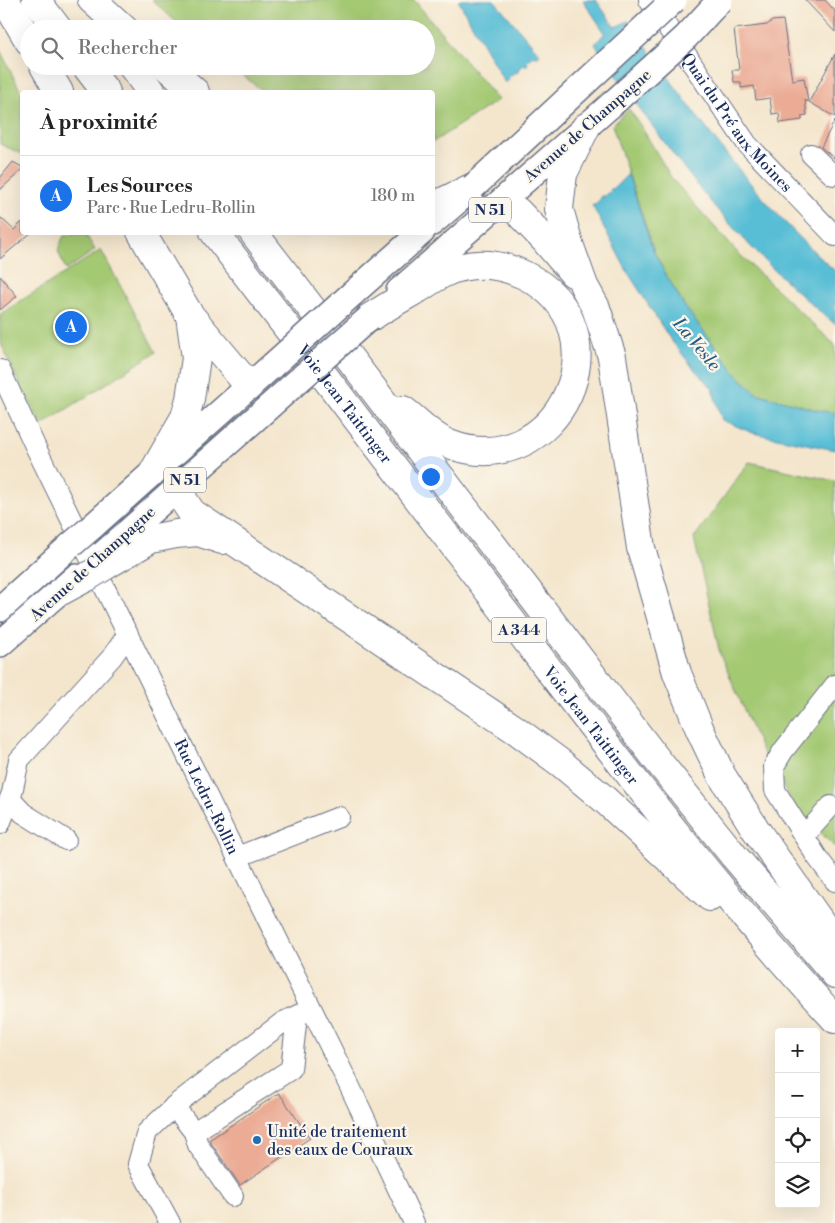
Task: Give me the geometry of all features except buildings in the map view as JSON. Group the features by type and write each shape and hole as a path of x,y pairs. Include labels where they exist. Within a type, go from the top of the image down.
{"highway":[{"path":"5,0 20,26"},
{"path":"36,0 51,20"},
{"path":"84,0 98,20"},
{"path":"92,0 114,20"},
{"path":"49,75 58,90"},
{"path":"93,75 104,90"},
{"path":"138,75 149,90"},
{"path":"176,75 193,90"},
{"path":"586,126 562,174 559,209 584,286 596,308 612,357 641,548 677,673 700,730 722,776 756,830 835,941"},
{"path":"435,206 473,187"},
{"path":"509,206 543,238 584,286"},
{"path":"143,235 189,314 249,386"},
{"name":"Voie Jean Taittinger","path":"216,235 630,776 714,880 804,986 835,1019"},
{"name":"Voie Jean Taittinger","path":"255,235 664,769 734,856 835,974"},
{"path":"366,380 430,433 447,443 481,451 513,446 541,431 562,406 571,390 576,374 575,338 571,322 563,306 536,281 503,267 486,264 463,266 447,271 369,318"},
{"path":"164,463 185,417 190,398 196,358 189,314"},
{"path":"178,486 184,502 192,513 516,730 562,764 643,834 804,986"},
{"path":"61,591 95,566 151,540 176,534 198,532 244,548"}],"main road":[{"name":"Avenue de Champagne","path":"435,220 674,0"},
{"name":"Avenue de Champagne","path":"95,566 178,486 369,318 509,206 586,126 686,37 720,0"},
{"path":"473,187 509,206"},
{"name":"Avenue de Champagne","path":"0,608 419,235"},
{"path":"249,386 268,408"},
{"path":"164,463 178,486"},
{"name":"Avenue de Champagne","path":"0,644 61,591"}],"street":[{"name":"Quai du Pré aux Moines","path":"649,0 748,144 835,236"},
{"path":"811,154 832,175"},
{"name":"Rue Ledru-Rollin","path":"0,370 237,857 304,1013 414,1223"},
{"path":"0,824 10,799 19,760 112,657 128,634"},
{"path":"835,684 783,751 774,766 775,790 816,857 835,881"},
{"path":"10,799 23,813 66,840"},
{"path":"804,836 831,806"},
{"path":"237,857 339,817"},
{"path":"170,1223 138,1164 147,1132 174,1106 283,1022 304,1013"},
{"path":"194,1132 291,1069 304,1013"},
{"path":"174,1106 194,1132 198,1145 234,1196"}],"green space":[{"path":"152,0 414,0 431,20 174,20"},
{"path":"435,25 498,100 435,141 435,90 261,90 242,75 435,75"},
{"path":"0,50 20,90 20,153 0,144"},
{"path":"629,109 672,179 736,251 835,345 835,413 817,410 756,393 737,375 685,307 657,260 612,125"},
{"path":"68,235 86,235 95,250 66,270 58,251 63,237"},
{"path":"101,250 156,352 42,425 16,377 0,341 0,314"},
{"path":"749,462 835,481 835,847 797,810 761,749 720,654 694,538"}],"water":[{"path":"458,0 494,0 540,54 536,57 534,55 527,62 526,66 524,64 505,83"},
{"path":"583,0 596,0 615,27 628,21 725,152 777,214 835,271 835,324 803,297 757,253 715,207 683,167 595,44 605,33"},
{"name":"La Vesle","path":"628,174 653,250 685,307 737,375 756,393 817,410 835,413 835,450 753,433 722,420 712,388 670,339 627,271 592,205 601,199 602,195 604,197 611,191"}],"place":[{"name":"Les Sources","path":"71,327"},
{"name":"Unité de traitement des eaux de Couraux","path":"257,1140"}]}
